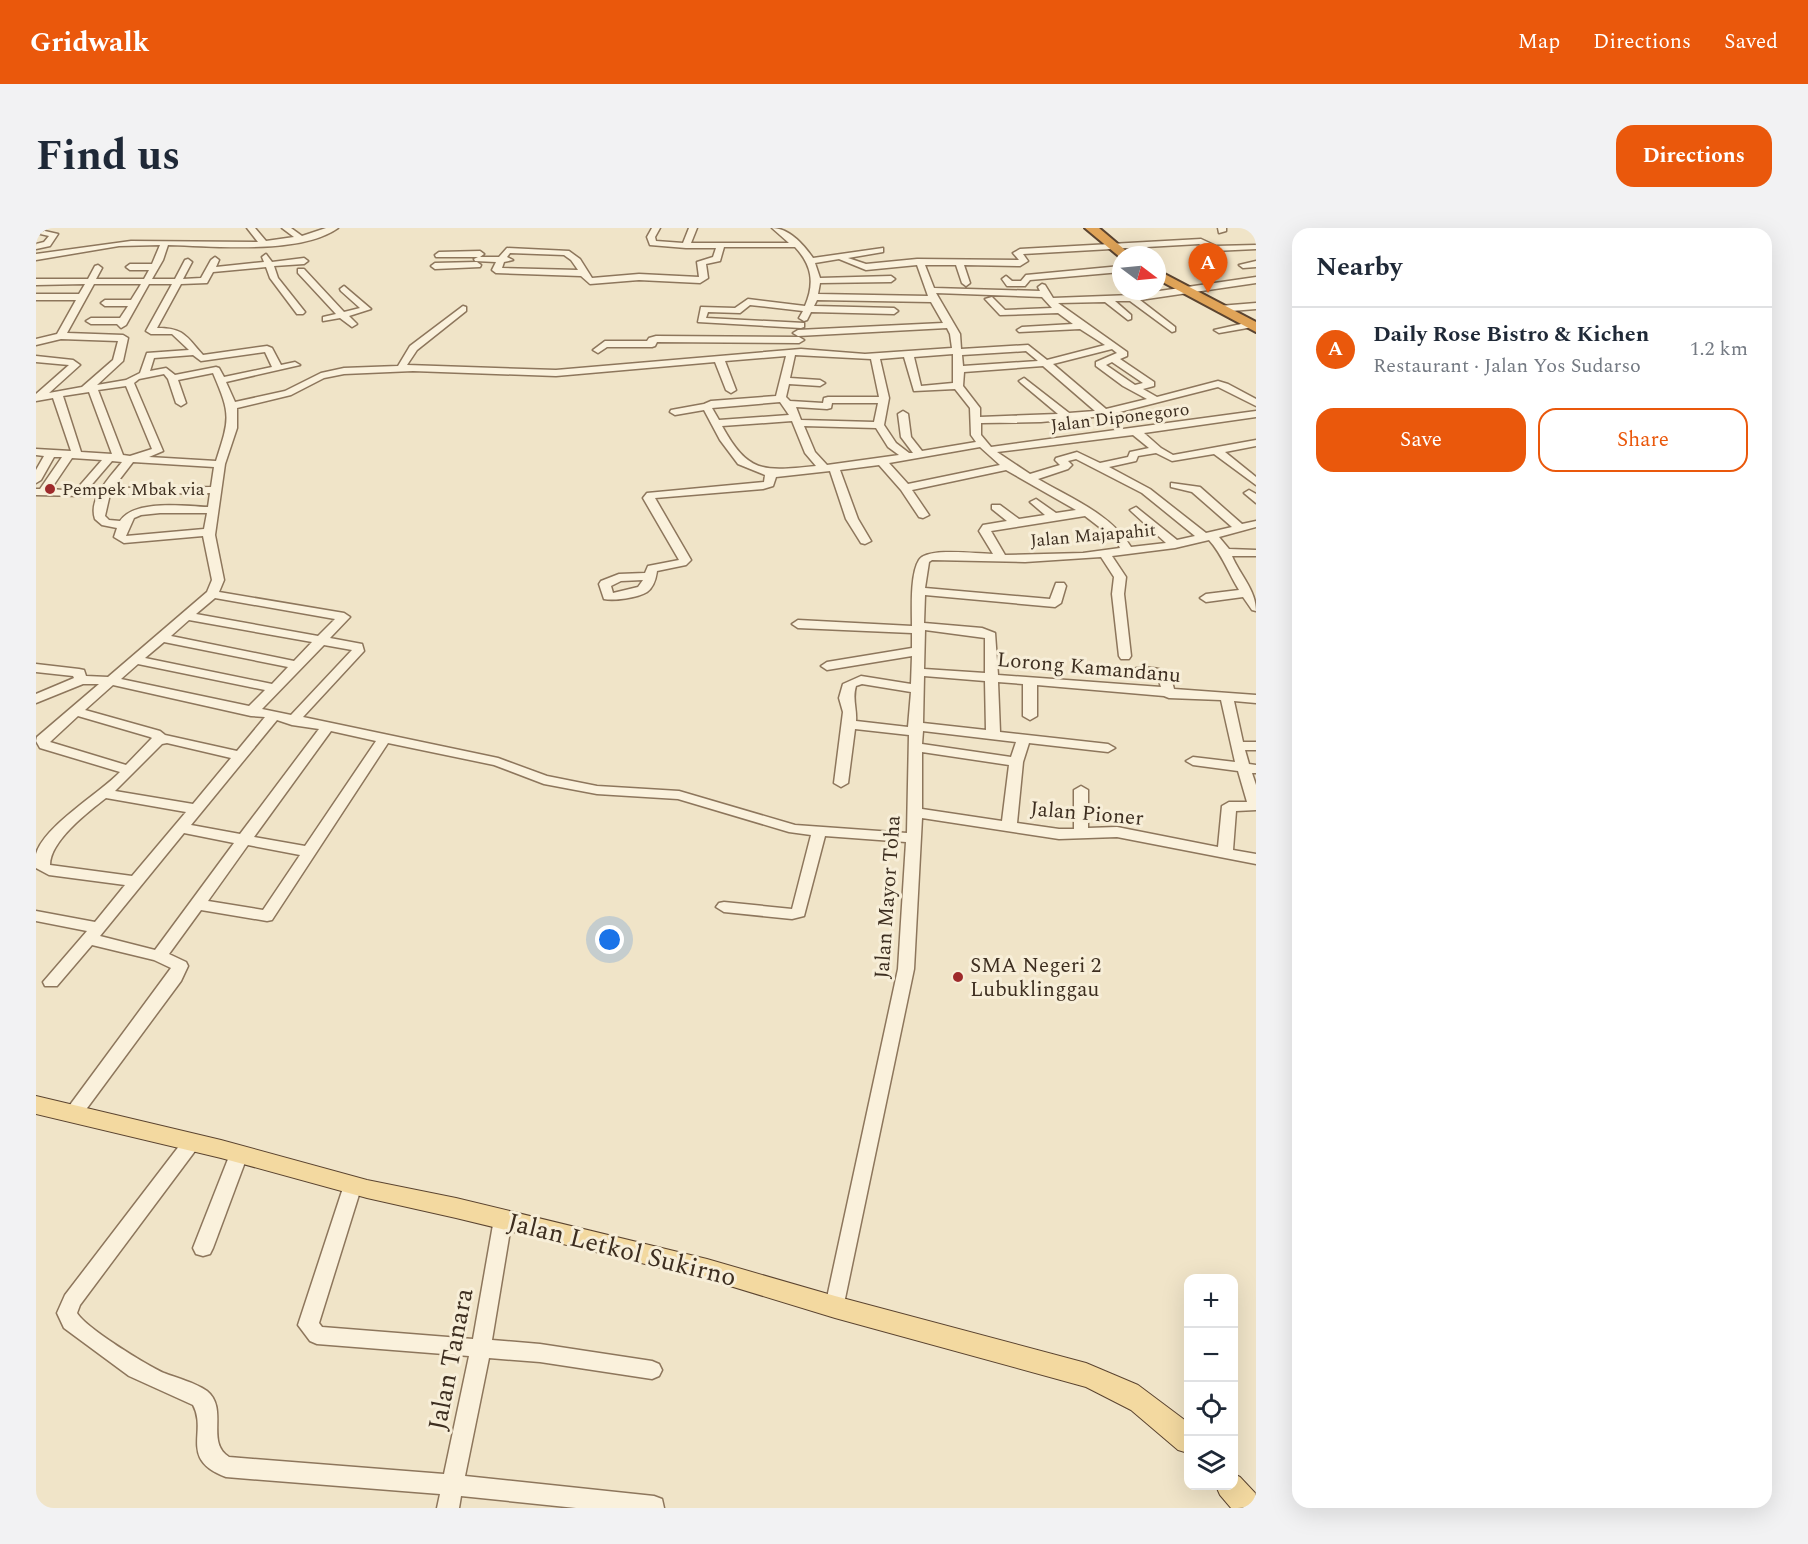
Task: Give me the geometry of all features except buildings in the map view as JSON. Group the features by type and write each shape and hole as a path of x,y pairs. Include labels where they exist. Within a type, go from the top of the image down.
{"highway":[{"path":"1091,228 1112,246"},
{"path":"1166,279 1219,309 1251,323"}],"main road":[{"name":"Jalan Letkol Sukirno","path":"36,1105 192,1142 353,1185 707,1269 835,1307 1105,1381 1133,1395 1184,1438"},
{"path":"1234,1490 1250,1508"}],"street":[{"path":"251,228 270,254 269,265"},
{"path":"286,228 301,239"},
{"path":"36,257 109,241 263,245 301,239 334,228"},
{"path":"656,228 651,237 653,243 686,246 798,245"},
{"path":"686,246 693,228"},
{"path":"776,228 798,245 812,261 815,281 813,297 799,332 796,353 784,381 781,396 797,420 810,453 830,468 852,519 865,541"},
{"path":"36,231 54,234 47,244 36,246"},
{"path":"1154,246 1201,241 1214,249 1256,247"},
{"path":"93,318 124,320 155,267 165,242"},
{"path":"477,263 482,243"},
{"path":"435,266 502,260 578,263 588,280 594,281 639,277 704,279 701,262 717,259 721,245"},
{"path":"812,261 880,250"},
{"path":"840,256 864,267 920,262 986,260 1022,262 1017,253 1112,250"},
{"path":"439,255 477,263"},
{"path":"36,282 204,281 215,260"},
{"path":"502,260 497,270 584,273"},
{"path":"210,270 304,261"},
{"path":"188,262 153,324 152,331 174,331 188,341 198,357 267,349 278,369"},
{"path":"920,262 932,295 955,334 959,369 958,386 975,408 976,435 985,447 1008,466 1096,516 1120,538 1128,551"},
{"path":"959,262 966,283"},
{"path":"1023,264 1033,276"},
{"path":"1243,265 1256,264"},
{"path":"269,265 321,293 352,324"},
{"path":"130,267 155,267"},
{"path":"61,336 98,268"},
{"path":"287,273 314,270"},
{"path":"1006,279 1010,284 1024,283 1026,278 1033,276 1064,276 1112,270"},
{"path":"287,273 290,299 300,312"},
{"path":"815,281 891,279"},
{"path":"1166,294 1256,280"},
{"path":"326,319 368,308 344,289"},
{"path":"115,291 141,291"},
{"path":"310,295 321,293"},
{"path":"813,297 1046,294 1112,299"},
{"path":"1046,294 1081,326 1113,346 1124,356 1099,364 1126,384 1156,400"},
{"path":"36,297 79,301"},
{"path":"290,299 300,297"},
{"path":"989,298 1003,313 1062,310"},
{"path":"1107,299 1128,317"},
{"path":"1135,300 1172,329"},
{"path":"36,304 79,301"},
{"path":"105,303 145,302"},
{"path":"155,302 166,302"},
{"path":"799,332 701,320 704,309 737,311 748,302 809,309 894,311"},
{"path":"1219,309 1256,306"},
{"path":"401,369 413,348 463,309"},
{"path":"160,311 177,311"},
{"path":"153,324 182,323"},
{"path":"1219,330 1251,323"},
{"path":"598,350 607,344 652,344 652,340 656,339 950,325"},
{"path":"1022,330 1081,326"},
{"path":"36,342 61,336 123,338 118,361 89,389"},
{"path":"159,344 188,341"},
{"path":"959,369 1046,364 1071,360 1113,346"},
{"path":"232,406 288,393 332,372 401,369 556,373 796,353 875,356 913,349 994,352 1024,348 1104,413"},
{"path":"913,349 917,389 958,386"},
{"path":"144,375 150,356 195,352"},
{"path":"875,356 884,400 879,425 891,445 906,456"},
{"path":"36,359 75,365 37,398"},
{"path":"719,359 731,390"},
{"path":"1113,359 1151,384 1136,388"},
{"path":"36,369 48,360"},
{"path":"222,380 295,365"},
{"path":"128,771 43,743 44,737 212,594 218,580 209,532 220,464 232,428 232,406 216,370 173,378"},
{"path":"37,398 129,382 133,378 166,371 173,378 181,403"},
{"path":"784,381 820,383"},
{"path":"1024,381 1067,417"},
{"path":"78,494 119,458 158,451 129,382"},
{"path":"975,420 1067,417 1104,413 1218,384 1256,404"},
{"path":"89,389 119,458 98,510 99,517 106,523 122,525"},
{"path":"57,394 73,455"},
{"path":"675,412 707,407 711,404 785,402 827,406 828,400 884,400"},
{"path":"650,576 654,566 682,563 685,560 651,502 649,498 651,495 769,484 771,474 742,462 724,440 707,407"},
{"path":"903,414 906,437 919,454"},
{"name":"Jalan Diponegoro","path":"771,474 830,468 919,454 1136,432 1256,414"},
{"path":"716,423 797,420 879,425"},
{"path":"1136,432 1157,450 1172,458 1256,444"},
{"path":"1100,466 1132,459 1134,454 1157,450"},
{"path":"1217,451 1256,482"},
{"path":"36,452 220,464"},
{"path":"36,480 51,453"},
{"path":"39,493 73,455"},
{"path":"1030,478 1065,467 1067,465 1060,460 1074,455 1100,466 1156,498 1226,552 1231,567 1248,589 1256,607"},
{"path":"881,461 905,488 923,515"},
{"path":"905,488 1008,466"},
{"path":"1175,485 1196,489 1240,528"},
{"path":"39,493 217,490"},
{"path":"1036,502 1055,518"},
{"path":"996,507 1018,523"},
{"path":"209,532 124,540 120,537 122,525 133,514 213,510"},
{"path":"1136,510 1175,545"},
{"path":"1001,558 985,530 990,526 1087,512"},
{"name":"Jalan Majapahit","path":"929,557 1051,559 1105,554 1175,545 1256,524"},
{"path":"1226,552 1256,553"},
{"path":"1105,554 1120,577 1118,594 1125,656"},
{"name":"Jalan Mayor Toha","path":"835,1307 906,969 910,929 914,735 921,591 923,565 929,557"},
{"path":"921,591 1055,603 1060,586"},
{"path":"1206,598 1248,589"},
{"path":"212,594 344,617 251,712"},
{"path":"187,616 359,649 292,721"},
{"path":"798,624 919,628 988,634 992,639 993,735"},
{"path":"162,638 297,665"},
{"path":"826,666 919,651"},
{"path":"137,660 274,688"},
{"path":"36,668 79,672 81,680"},
{"name":"Lorong Kamandanu","path":"918,672 1169,694 1256,699"},
{"path":"1133,672 1164,674 1169,694"},
{"path":"36,699 81,680 111,681 272,717 498,762 549,781 603,791 679,795 777,825 912,838"},
{"path":"841,783 850,712 846,698 850,684 861,681 916,689"},
{"path":"1030,682 1030,716"},
{"path":"1225,853 1229,806 1251,807 1255,804 1250,768 1237,746 1227,698"},
{"path":"75,711 155,734 161,739 238,755"},
{"path":"51,982 137,882 238,755 272,717"},
{"path":"849,724 914,735 1016,762"},
{"path":"159,956 326,728"},
{"path":"914,735 993,735 1108,748"},
{"path":"137,882 49,870 43,867 43,854 53,839 128,771 152,744 161,739"},
{"path":"1009,826 1016,762 1024,739"},
{"path":"197,904 267,916 384,740"},
{"path":"1237,746 1256,746"},
{"path":"1193,761 1250,768"},
{"path":"1081,790 1081,834"},
{"path":"104,793 196,809"},
{"name":"Jalan Pioner","path":"914,812 1059,834 1117,832 1256,859"},
{"path":"181,828 310,852"},
{"path":"724,907 796,914 799,912 819,830"},
{"path":"36,916 94,933 159,956 180,966 175,977 73,1114"},
{"path":"192,1142 72,1301 67,1313 71,1322 136,1370 200,1398 206,1411 206,1446 209,1455 225,1467 453,1485 654,1506"},
{"path":"203,1248 239,1154"},
{"path":"353,1185 308,1325 317,1335 540,1353 652,1370"},
{"name":"Jalan Tanara","path":"448,1508 482,1348 502,1219"}],"place":[{"name":"Daily Rose Bistro & Kichen","path":"1208,293"},
{"name":"Pempek Mbak via","path":"50,489"},
{"name":"SMA Negeri 2 Lubuklinggau","path":"958,977"}]}
